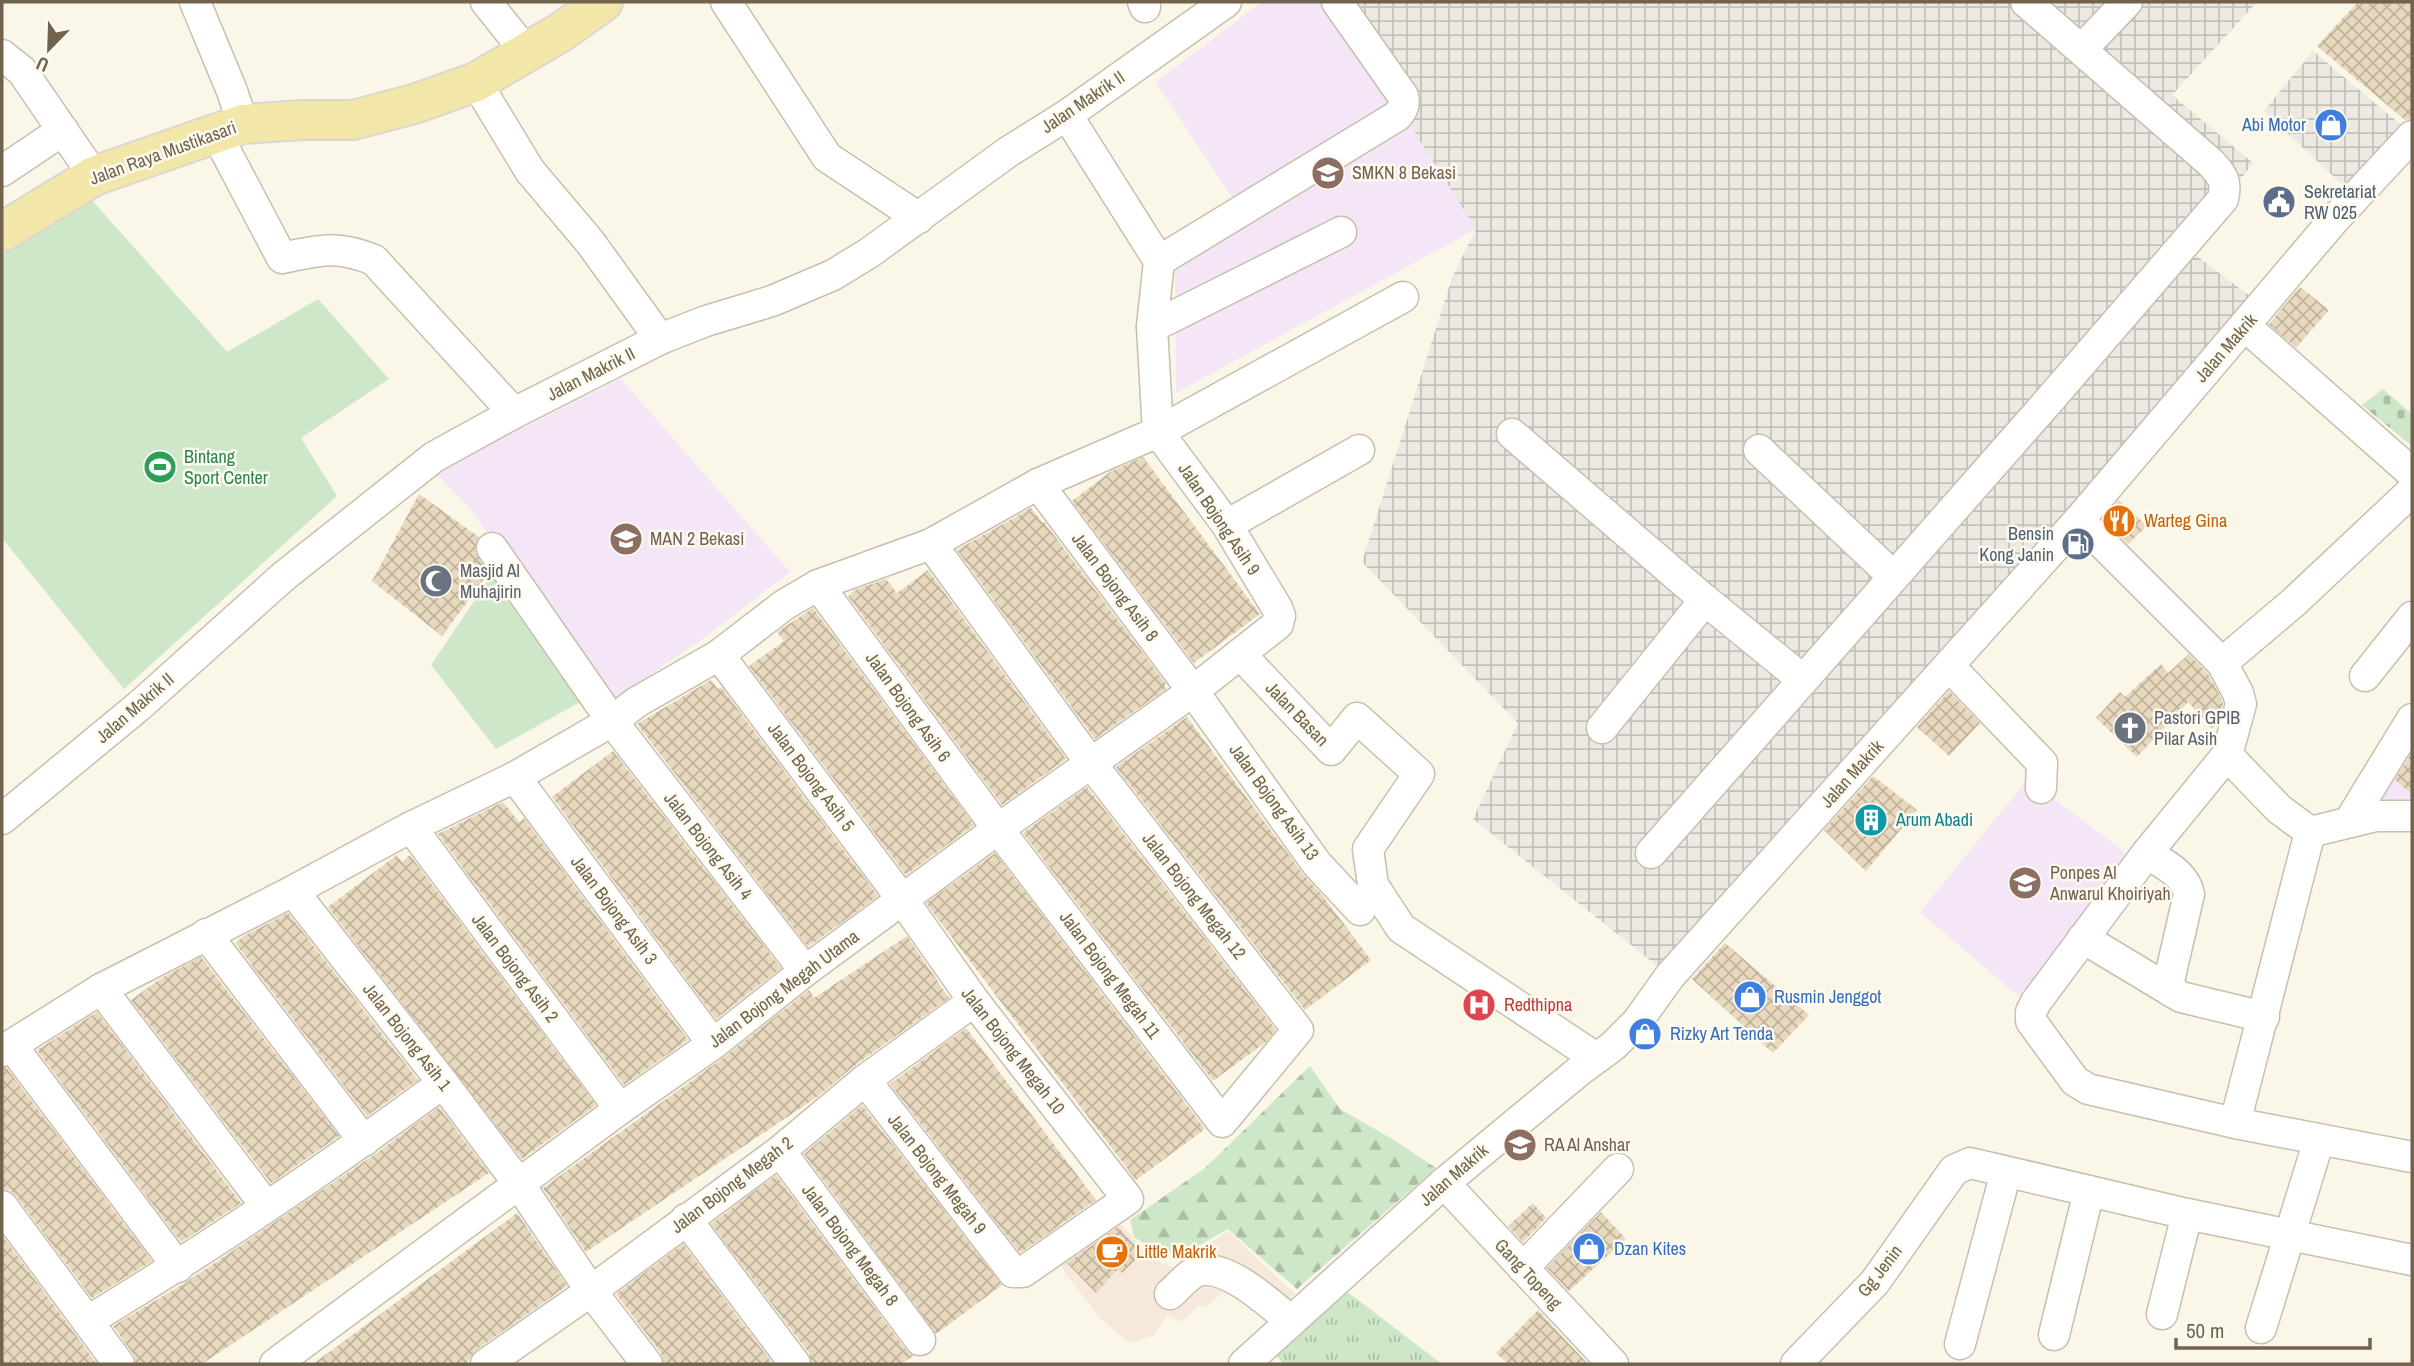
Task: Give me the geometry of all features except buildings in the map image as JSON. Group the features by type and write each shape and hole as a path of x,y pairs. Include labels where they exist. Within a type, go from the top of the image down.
{"main road":[{"name":"Jalan Raya Mustikasari","path":"2,232 94,176 230,128 303,120 353,120 414,104 476,82 527,53 603,2"}],"street":[{"path":"195,2 232,91 230,128 282,258 323,250 350,250 374,260 514,413"},
{"path":"486,2 527,53"},
{"path":"726,2 827,157 919,218"},
{"name":"Jalan Makrik II","path":"2,820 139,706 284,576 434,457 660,339 706,321 772,301 833,275 869,253 1008,152 1067,115 1226,2"},
{"path":"1159,261 1387,123 1402,109 1405,103 1403,96 1337,2"},
{"path":"1651,853 2046,404 2222,199 2227,185 2211,163 2026,2"},
{"path":"2082,48 2127,2"},
{"path":"2,55 22,71 94,176"},
{"path":"476,82 530,171 590,242 660,339"},
{"path":"1067,115 1159,261 1152,327 1158,432"},
{"path":"2,171 63,130"},
{"name":"Jalan Makrik","path":"1244,1364 1444,1183 1637,1023 1670,976 2079,520 2333,222 2412,136"},
{"path":"1152,327 1340,232"},
{"path":"178,1267 7,1049 101,989 411,827 515,777 612,721 637,702 719,656 784,605 818,585 932,544 1038,484 1158,432 1403,297"},
{"path":"2245,326 2412,473"},
{"name":"Jalan Bojong Asih 9","path":"1158,432 1227,526 1277,608"},
{"path":"1512,434 1802,680"},
{"path":"1227,526 1359,450"},
{"path":"1759,450 1894,576"},
{"name":"Jalan Bojong Asih 8","path":"1038,484 1193,691"},
{"path":"2222,663 2294,602 2412,491"},
{"path":"2079,520 2222,663 2241,704 2227,755 2147,853 2083,938 2031,1012 2031,1021 2075,1081 2088,1089 2235,1123 2412,1157"},
{"name":"Jalan Bojong Megah 12","path":"932,544 1090,762 1298,1030 1222,1122"},
{"name":"Jalan Bojong Asih 4","path":"492,548 612,721 805,971"},
{"name":"Jalan Bojong Asih 6","path":"818,585 998,829"},
{"path":"1602,728 1705,600"},
{"name":"Jalan Bojong Megah Utama","path":"275,1364 620,1109 713,1044 902,899 1090,762 1193,691 1278,624 1280,616 1277,608"},
{"path":"2365,676 2412,617"},
{"name":"Jalan Basan","path":"1240,654 1331,750 1357,718 1419,774 1368,849 1373,885 1401,928 1596,1058"},
{"name":"Jalan Bojong Asih 5","path":"719,656 902,899"},
{"path":"1949,666 2042,763 2041,788"},
{"name":"Jalan Bojong Asih 13","path":"1193,691 1317,864 1360,910"},
{"path":"2349,822 2412,719"},
{"path":"2227,755 2279,810 2310,832 2376,816 2412,816"},
{"name":"Jalan Bojong Asih 3","path":"515,777 713,1044"},
{"name":"Jalan Bojong Asih 2","path":"411,827 620,1109"},
{"name":"Jalan Bojong Megah 11","path":"998,829 1222,1122"},
{"path":"2235,1123 2310,832"},
{"path":"2147,853 2187,883 2189,894 2169,981 2172,992"},
{"name":"Jalan Bojong Asih 1","path":"293,891 519,1184"},
{"name":"Jalan Bojong Megah 10","path":"902,899 974,1001 1128,1199 1023,1272 1013,1272 1009,1267"},
{"path":"206,934 364,1141"},
{"path":"2083,938 2181,997 2264,1017"},
{"path":"101,989 266,1206"},
{"name":"Jalan Bojong Megah 2","path":"486,1364 591,1291 780,1151 865,1080 974,1001"},
{"name":"Jalan Bojong Megah 9","path":"865,1080 1009,1267"},
{"path":"88,1321 178,1267 364,1141 443,1083"},
{"path":"2261,1328 2319,1140"},
{"name":"Jalan Bojong Megah 8","path":"780,1151 920,1340"},
{"name":"Gg Jenin","path":"1796,1364 1875,1282 1954,1170 1970,1163 2006,1172"},
{"path":"1523,1268 1618,1169"},
{"path":"1960,1344 2006,1172 2187,1214 2412,1260"},
{"name":"Gang Topeng","path":"1444,1183 1613,1364"},
{"path":"519,1184 591,1291 647,1364"},
{"path":"2054,1335 2089,1191"},
{"path":"2,1206 119,1364"},
{"path":"2162,1314 2187,1214"},
{"path":"686,1219 796,1364"},
{"path":"1170,1294 1195,1272 1221,1271 1249,1288 1291,1321"}],"shaded area":[{"name":"SMKN 8 Bekasi","path":"1262,2 1326,2 1410,125 1476,229 1176,393 1175,266 1247,220 1156,82"},
{"path":"1331,2 2257,2 2172,95 2253,163 2186,248 2250,296 1670,976 1473,819 1518,723 1362,562 1452,278 1476,229"},
{"path":"2313,51 2401,125 2348,190 2264,111"},
{"name":"MAN 2 Bekasi","path":"621,379 790,572 708,635 608,704 468,506 434,472"},
{"path":"2412,730 2412,810 2362,808"},
{"name":"Ponpes Al Anwarul Khoiriyah","path":"2028,779 2127,854 2023,1000 1920,912"},
{"name":"Little Makrik","path":"1111,1214 1145,1250 1161,1263 1174,1268 1195,1258 1228,1231 1295,1294 1271,1317 1231,1286 1206,1307 1198,1306 1181,1322 1168,1315 1153,1336 1130,1343 1102,1320 1066,1275 1055,1253"}],"green space":[{"name":"Bintang Sport Center","path":"90,198 227,352 318,299 389,379 301,438 337,496 124,689 2,538 2,255"},
{"path":"2383,389 2412,414 2412,446 2362,405"},
{"path":"495,570 582,701 496,749 431,665"},
{"path":"1310,1066 1340,1109 1436,1168 1297,1289 1228,1229 1186,1253 1154,1257 1145,1244 1134,1237 1130,1220 1205,1168"},
{"path":"1341,1287 1442,1364 1284,1364 1271,1350"}],"place":[{"name":"Abi Motor","path":"2331,125"},
{"name":"SMKN 8 Bekasi","path":"1328,173"},
{"name":"Sekretariat RW 025","path":"2279,202"},
{"name":"Bintang Sport Center","path":"160,467"},
{"name":"Warteg Gina","path":"2119,521"},
{"name":"MAN 2 Bekasi","path":"626,539"},
{"name":"Bensin Kong Janin","path":"2078,544"},
{"name":"Masjid Al Muhajirin","path":"436,581"},
{"name":"Pastori GPIB Pilar Asih","path":"2130,728"},
{"name":"Arum Abadi","path":"1871,820"},
{"name":"Ponpes Al Anwarul Khoiriyah","path":"2025,883"},
{"name":"Rusmin Jenggot","path":"1750,997"},
{"name":"Redthipna","path":"1479,1005"},
{"name":"Rizky Art Tenda","path":"1645,1034"},
{"name":"RA Al Anshar","path":"1520,1145"},
{"name":"Dzan Kites","path":"1589,1249"},
{"name":"Little Makrik","path":"1112,1252"}]}
